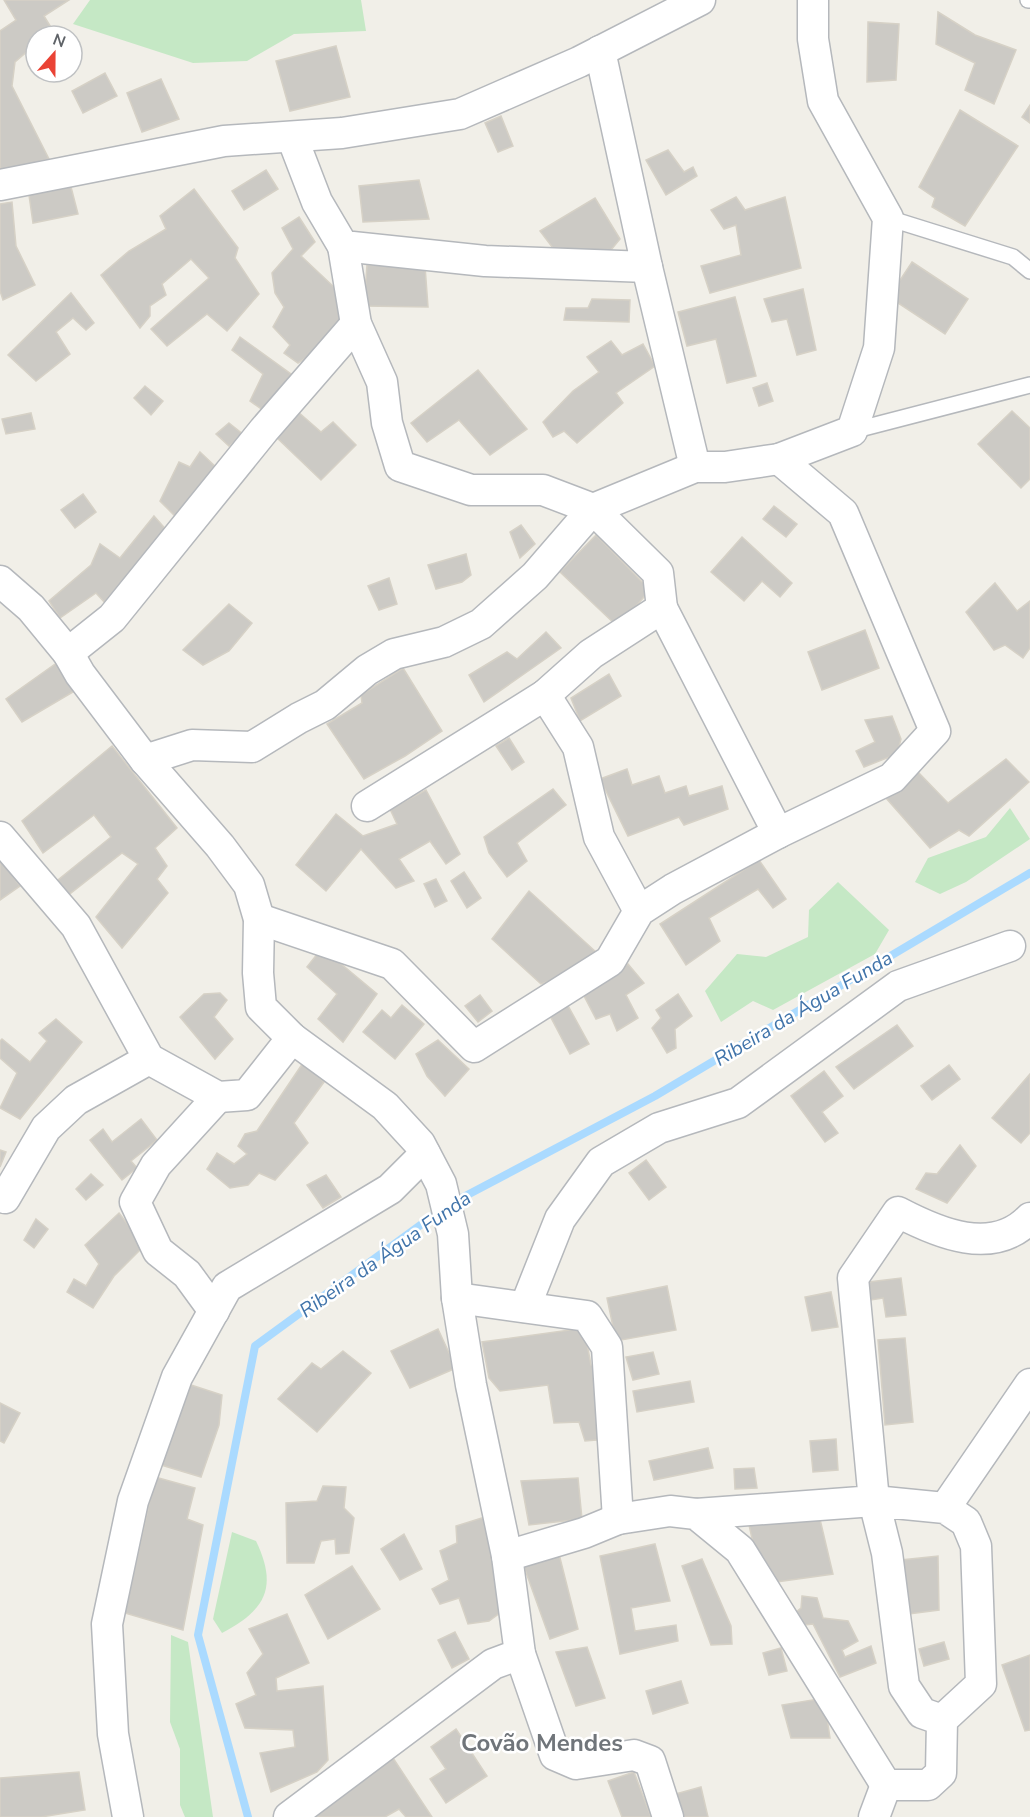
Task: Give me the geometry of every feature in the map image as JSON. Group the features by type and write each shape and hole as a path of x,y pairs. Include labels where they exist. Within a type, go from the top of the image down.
{"street":[{"path":"0,185 224,141 342,133 460,114 600,51 700,0"},
{"path":"145,760 192,745 223,744 252,747 298,718 325,705 367,670 394,654 444,642 481,624 536,576 593,509 695,467 725,467 779,459 852,431 879,348 888,218 823,101 813,39 813,0"},
{"path":"600,51 647,267 695,467"},
{"path":"292,137 317,202 343,246 356,324 382,382 387,423 400,466 471,490 543,490 593,509 658,573 662,608 778,833"},
{"path":"343,246 484,261 647,267"},
{"path":"69,653 112,618 264,430 356,324"},
{"path":"259,919 392,964 474,1047 610,961 639,911 778,833 892,778 935,731 843,513 779,459"},
{"path":"0,581 31,608 69,653 80,674 145,760 220,846 249,885 259,919 258,973 261,1007 292,1038 385,1106 420,1144 441,1184 453,1234 457,1298 471,1384 507,1556 520,1654 555,1755 576,1764 634,1755 650,1761 668,1817"},
{"path":"367,806 545,695 591,654 662,608"},
{"path":"545,695 578,747 599,837 639,911"},
{"path":"0,837 76,926 150,1059 218,1097 247,1095 292,1038"},
{"path":"525,1307 560,1219 601,1162 659,1128 738,1102 898,986 1010,946"},
{"path":"4,1198 46,1128 76,1100 150,1059"},
{"path":"214,1311 187,1274 158,1251 135,1202 156,1165 218,1097"},
{"path":"128,1817 113,1734 107,1624 133,1501 177,1377 227,1287 390,1190 425,1154"},
{"path":"942,1720 922,1713 904,1686 887,1553 874,1501 853,1278 898,1212 932,1230 982,1241 1019,1230 1030,1218"},
{"path":"457,1298 587,1316 607,1347 618,1519"},
{"path":"945,1508 1030,1384"},
{"path":"507,1556 584,1533 618,1519 670,1511 696,1514 874,1501 945,1508 966,1522 976,1546 981,1684 942,1720 942,1773 928,1785 886,1785"},
{"path":"696,1514 740,1550 886,1785"},
{"path":"290,1817 493,1664 520,1654"},
{"path":"874,1817 886,1785"}],"lane":[{"path":"888,218 1013,257 1030,271"},
{"path":"852,431 1030,385"}],"green space":[{"path":"90,0 361,0 366,31 294,34 247,61 193,63 84,28 84,24 73,24"},
{"path":"1010,808 1030,839 966,882 940,894 915,882 928,858 986,837"},
{"path":"838,882 889,930 875,954 773,1010 753,1001 721,1022 705,991 737,954 766,957 808,937 809,910"},
{"path":"232,1532 256,1541 263,1557 267,1584 258,1606 237,1624 222,1633 213,1619"},
{"path":"171,1635 188,1642 213,1817 185,1817 180,1805 180,1749 170,1722"}],"building":[{"path":"4,0 69,0 44,16 49,24 24,24 24,54 15,62 12,86 49,159 0,171 0,31 16,20"},
{"path":"938,12 975,35 1016,50 994,104 965,90 975,63 936,44"},
{"path":"868,22 899,24 896,80 867,82"},
{"path":"336,46 350,97 290,111 276,61"},
{"path":"105,73 117,96 83,113 72,91"},
{"path":"161,79 179,119 142,132 127,93"},
{"path":"1030,105 1030,123 1022,117"},
{"path":"960,110 1018,146 965,226 932,207 935,198 919,187"},
{"path":"501,116 513,146 498,152 485,123"},
{"path":"668,150 684,172 693,167 697,176 666,195 646,160"},
{"path":"266,170 278,189 244,210 232,191"},
{"path":"419,180 429,219 363,222 359,186"},
{"path":"71,187 78,214 33,223 29,195"},
{"path":"194,189 238,248 235,258 259,294 227,331 207,314 167,346 151,329 209,278 191,259 162,284 166,295 150,306 150,316 140,328 101,275 129,251 166,229 160,216"},
{"path":"736,197 745,210 785,197 801,268 710,293 701,266 741,255 736,225 724,229 711,210"},
{"path":"595,198 620,239 606,256 556,252 540,231"},
{"path":"12,202 16,246 35,285 3,300 0,291 0,204"},
{"path":"299,217 315,242 301,256 352,304 322,348 298,363 284,353 290,345 273,327 284,307 275,293 272,273 293,249 282,228"},
{"path":"912,262 968,299 945,334 889,297"},
{"path":"367,265 425,266 428,307 364,306"},
{"path":"803,289 816,350 797,355 787,319 772,322 764,299"},
{"path":"71,293 94,323 86,330 73,318 56,332 70,354 36,381 8,355"},
{"path":"735,297 756,376 727,383 716,339 687,346 678,312"},
{"path":"592,299 630,300 629,322 564,320 566,308 588,308"},
{"path":"240,337 291,374 267,413 250,401 263,374 232,350"},
{"path":"611,341 622,355 643,344 655,366 616,393 623,403 577,443 564,431 553,437 543,422 573,391 599,372 587,357"},
{"path":"478,370 527,429 490,455 459,420 427,442 411,423"},
{"path":"767,383 773,401 759,406 753,388"},
{"path":"145,386 163,401 151,415 134,398"},
{"path":"297,411 321,432 333,422 356,445 321,480 275,436"},
{"path":"1012,411 1030,428 1030,479 1021,488 978,444"},
{"path":"31,413 35,429 6,434 2,419"},
{"path":"229,423 244,435 229,446 216,434"},
{"path":"200,452 217,468 178,519 160,501 179,462 190,467"},
{"path":"83,494 96,512 75,528 61,510"},
{"path":"774,506 797,524 786,537 763,519"},
{"path":"154,516 169,533 105,603 96,593 60,618 49,601 91,565 100,544 120,558"},
{"path":"521,525 535,544 520,558 510,532"},
{"path":"596,535 650,590 618,627 560,572"},
{"path":"742,537 792,583 780,597 762,581 744,601 711,572"},
{"path":"466,554 471,575 462,582 436,589 428,565"},
{"path":"389,578 397,604 379,610 368,586"},
{"path":"995,583 1017,611 1030,601 1030,648 1023,658 1005,645 994,650 966,612"},
{"path":"229,604 252,623 229,651 203,665 183,650"},
{"path":"865,630 879,668 822,690 808,652"},
{"path":"546,632 561,648 484,702 469,675 507,652 517,659"},
{"path":"58,662 78,689 22,722 6,699"},
{"path":"403,668 442,731 405,756 364,779 327,724 362,703 361,695"},
{"path":"609,674 621,696 580,721 571,698"},
{"path":"892,716 901,739 897,754 864,767 856,751 875,742 865,720"},
{"path":"509,738 524,762 512,770 496,746"},
{"path":"112,746 177,828 155,848 167,866 157,879 168,893 122,948 96,917 138,864 122,853 67,896 58,880 111,837 94,815 43,853 22,821"},
{"path":"1006,759 1029,782 969,836 959,830 930,848 886,798 918,772 948,803"},
{"path":"627,769 632,785 659,776 665,793 686,786 689,796 722,786 728,809 684,825 679,817 628,836 600,779"},
{"path":"553,789 566,805 517,843 527,861 507,877 489,853 484,837"},
{"path":"426,790 460,854 446,864 430,841 399,859 414,881 396,888 361,849 326,891 296,865 336,814 363,836 397,824 390,809"},
{"path":"0,859 20,886 0,900"},
{"path":"759,860 786,899 773,908 758,889 709,918 720,941 686,965 660,924"},
{"path":"464,872 481,898 467,908 451,881"},
{"path":"436,879 447,901 435,907 424,884"},
{"path":"529,891 596,952 582,970 541,984 492,939"},
{"path":"322,948 377,994 343,1042 318,1019 337,994 307,967"},
{"path":"628,964 644,983 626,995 638,1018 617,1031 610,1014 596,1019 582,992"},
{"path":"220,993 227,1000 214,1017 233,1039 215,1059 180,1017 204,994"},
{"path":"678,994 692,1016 675,1029 676,1048 667,1053 652,1028 661,1018 656,1010"},
{"path":"480,995 492,1011 478,1022 465,1006"},
{"path":"566,1002 589,1044 570,1054 548,1012"},
{"path":"402,1005 424,1024 395,1059 363,1032 382,1010 391,1018"},
{"path":"56,1019 82,1042 20,1119 0,1108 17,1073 0,1058 0,1041 2,1039 30,1062 47,1041 39,1033"},
{"path":"897,1025 913,1046 854,1089 836,1067"},
{"path":"438,1040 469,1069 445,1096 427,1076 416,1054"},
{"path":"303,1063 324,1082 294,1123 308,1143 275,1180 259,1173 248,1185 230,1188 207,1169 217,1153 234,1164 247,1154 238,1146 245,1134 257,1131"},
{"path":"949,1065 960,1079 932,1100 921,1086"},
{"path":"824,1071 843,1096 822,1112 838,1133 825,1142 791,1096"},
{"path":"1030,1074 1030,1133 1021,1143 992,1118"},
{"path":"141,1119 157,1140 131,1161 137,1168 122,1180 90,1140 103,1129 112,1142"},
{"path":"960,1145 976,1166 947,1203 916,1189 926,1173 937,1174"},
{"path":"0,1150 6,1152 0,1167"},
{"path":"646,1160 666,1187 649,1200 629,1173"},
{"path":"91,1174 103,1185 86,1200 76,1189"},
{"path":"326,1175 341,1197 323,1208 307,1185"},
{"path":"119,1213 144,1246 114,1276 93,1308 67,1292 74,1279 86,1286 99,1264 85,1245"},
{"path":"36,1219 48,1229 34,1248 24,1240"},
{"path":"901,1278 906,1315 886,1317 883,1298 871,1300 869,1282"},
{"path":"667,1286 676,1330 616,1341 607,1298"},
{"path":"831,1292 838,1327 812,1331 805,1297"},
{"path":"584,1328 591,1365 600,1369 609,1439 585,1441 579,1422 554,1423 548,1385 500,1391 489,1378 482,1342"},
{"path":"438,1329 456,1368 410,1388 391,1351"},
{"path":"905,1338 913,1422 885,1425 878,1340"},
{"path":"343,1351 371,1373 317,1432 278,1399 312,1363 321,1369"},
{"path":"653,1352 659,1374 633,1380 626,1357"},
{"path":"690,1381 694,1402 637,1412 633,1391"},
{"path":"188,1384 222,1395 219,1425 201,1477 161,1465"},
{"path":"0,1403 20,1413 4,1443 0,1441"},
{"path":"836,1439 838,1470 813,1472 810,1441"},
{"path":"708,1448 713,1468 654,1480 649,1461"},
{"path":"754,1468 757,1488 735,1489 734,1469"},
{"path":"155,1477 195,1488 187,1519 203,1525 183,1630 125,1613"},
{"path":"578,1478 582,1519 529,1525 521,1481"},
{"path":"323,1486 346,1487 344,1508 354,1518 349,1553 336,1554 335,1539 321,1541 314,1563 287,1563 286,1503 317,1501"},
{"path":"819,1515 833,1574 762,1584 749,1525"},
{"path":"485,1517 491,1558 508,1607 489,1621 468,1624 459,1598 440,1604 432,1589 449,1580 440,1551 457,1543 456,1526"},
{"path":"404,1534 422,1569 400,1580 381,1549"},
{"path":"655,1544 670,1601 631,1608 635,1631 676,1625 678,1641 620,1654 600,1556"},
{"path":"559,1554 578,1629 550,1639 523,1564"},
{"path":"938,1556 939,1610 909,1614 901,1560"},
{"path":"702,1559 731,1626 732,1644 711,1645 682,1566"},
{"path":"352,1566 380,1609 328,1639 305,1595"},
{"path":"802,1596 817,1598 823,1618 848,1621 858,1641 842,1650 845,1657 871,1646 876,1663 840,1677 813,1624 796,1626 796,1612 801,1608"},
{"path":"287,1614 309,1663 276,1678 277,1691 323,1686 328,1760 317,1772 271,1792 260,1753 295,1747 293,1730 245,1728 236,1704 256,1695 247,1673 263,1654 249,1629"},
{"path":"455,1632 469,1659 452,1668 438,1640"},
{"path":"944,1642 949,1659 924,1666 919,1649"},
{"path":"587,1647 605,1698 576,1706 556,1652"},
{"path":"781,1648 787,1671 769,1675 763,1653"},
{"path":"1030,1655 1030,1730 1025,1731 1002,1665"},
{"path":"681,1681 688,1703 653,1714 646,1691"},
{"path":"824,1698 830,1738 791,1738 782,1705"},
{"path":"456,1729 487,1776 446,1803 430,1779 446,1769 431,1747"},
{"path":"393,1758 432,1817 406,1817 399,1809 385,1817 313,1817"},
{"path":"79,1772 85,1810 41,1817 0,1817 0,1778"},
{"path":"634,1772 651,1817 622,1817 608,1781"},
{"path":"701,1787 708,1817 678,1817 672,1795"}],"waterway":[{"name":"Ribeira da Água Funda","path":"452,1203 655,1096 1030,873"},
{"name":"Ribeira da Água Funda","path":"248,1817 198,1635 255,1346 441,1210"}],"district":[{"name":"Covão Mendes","path":"542,1743"}]}
